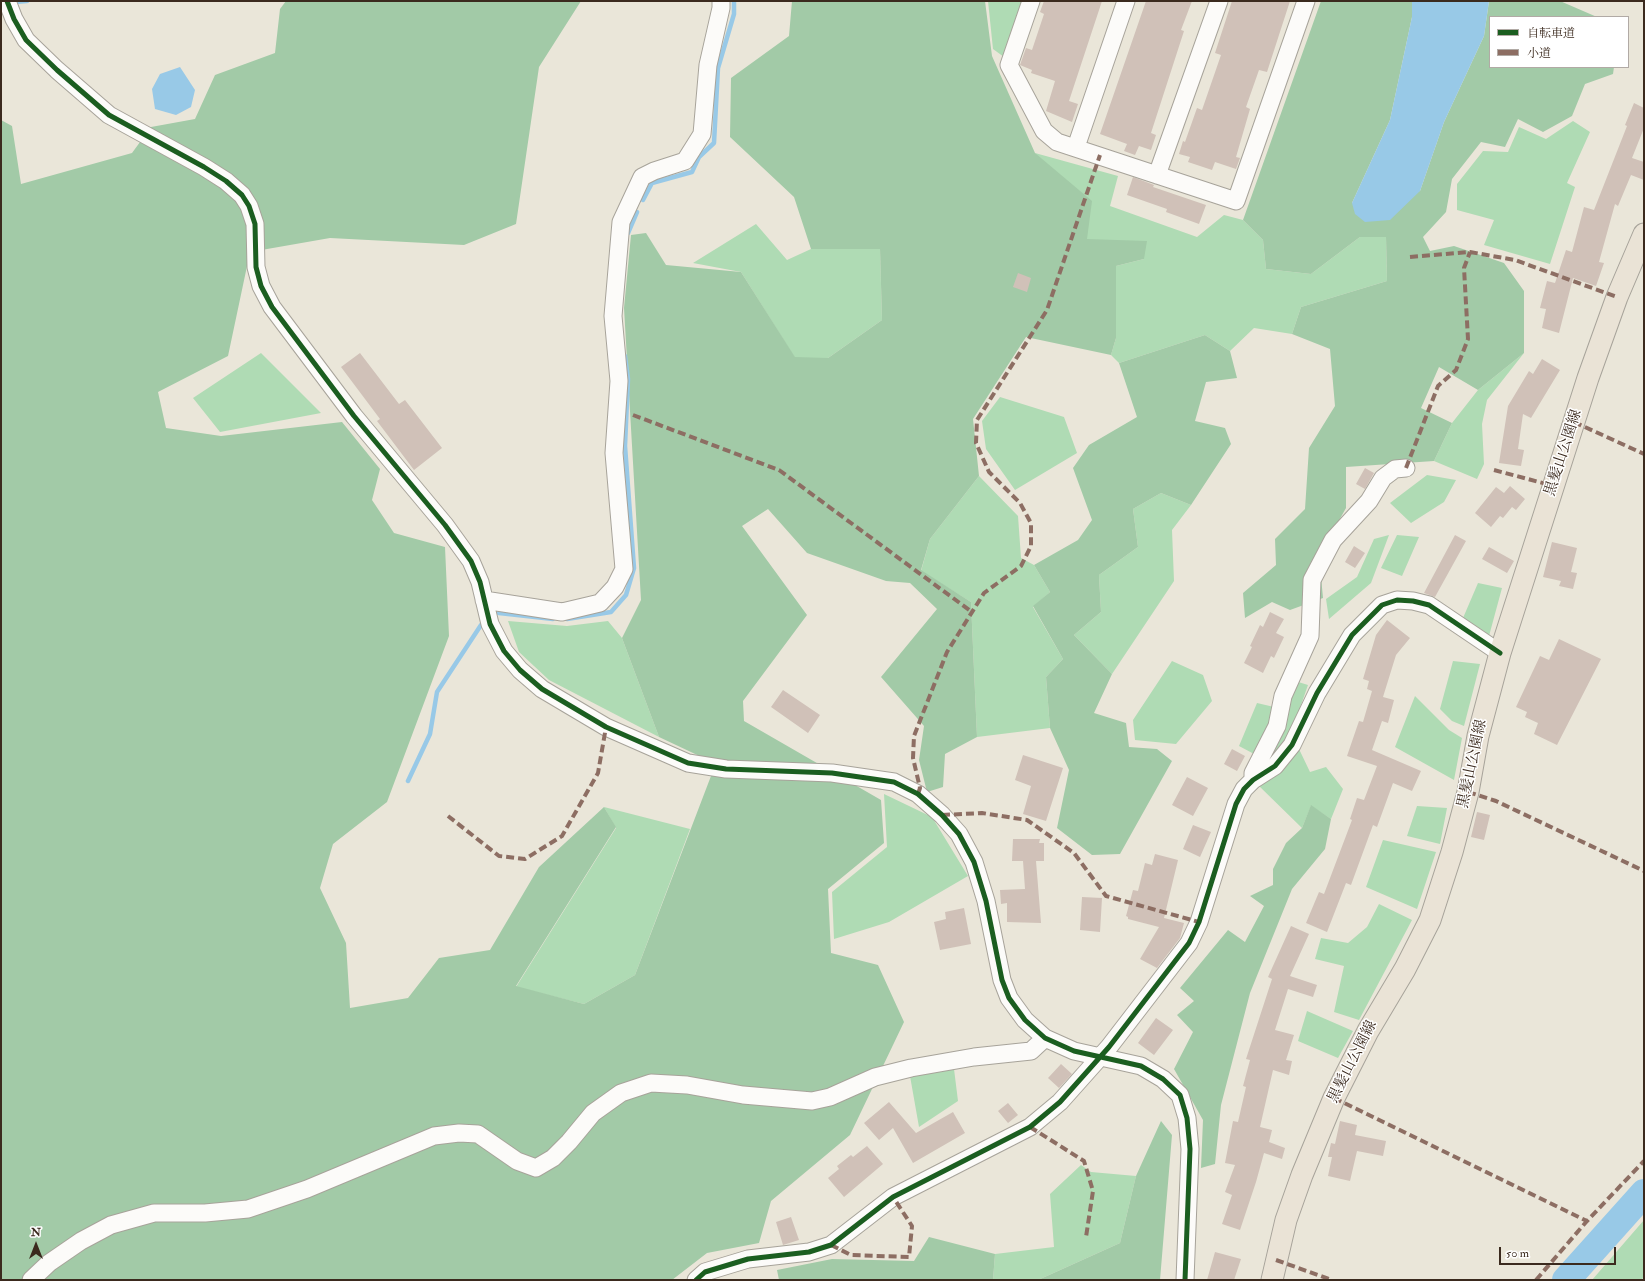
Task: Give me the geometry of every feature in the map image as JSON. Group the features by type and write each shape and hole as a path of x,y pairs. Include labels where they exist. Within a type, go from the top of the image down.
{"main road":[{"name":"黒髪山公園線","path":"1272,1280 1286,1220 1302,1175 1334,1098 1368,1031 1405,969 1430,920 1454,845 1468,792 1478,736 1500,653 1588,378 1617,297 1644,234"}],"street":[{"path":"7,1 14,19 26,40 57,70 109,115 204,167 226,181 242,195 249,206 255,224 256,267 261,286 272,307 354,416 445,525 471,562 480,582 490,624 504,651 520,670 542,689 606,727 688,763 726,769 832,773 894,782 918,794 959,834 974,862 986,901 1002,980 1009,998 1025,1020 1045,1038 1074,1051 1141,1066 1163,1079 1180,1095 1187,1118 1190,1149 1185,1280"},
{"path":"484,600 562,612 600,603 616,587 624,570 614,453 619,381 613,316 621,222 642,177 654,171 685,161 702,134 708,65 721,8 721,1"},
{"path":"1031,1 1009,65 1044,131 1057,142 1236,201 1306,1"},
{"path":"1076,147 1126,1"},
{"path":"1157,174 1219,1"},
{"path":"1253,780 1253,773 1277,726 1283,696 1310,636 1312,580 1333,540 1369,501 1383,478 1395,469 1406,468"},
{"path":"696,1280 705,1272 748,1259 809,1252 831,1245 893,1196 1030,1127 1060,1102 1153,991 1189,943 1202,915 1236,804 1244,790 1253,780 1275,766 1292,746 1317,693 1352,635 1382,605 1397,600 1413,600 1429,605 1500,653"},
{"path":"31,1280 49,1263 81,1241 111,1225 154,1213 205,1213 248,1209 307,1188 434,1136 459,1133 478,1134 517,1161 536,1168 553,1158 569,1142 593,1113 620,1093 651,1083 688,1085 743,1095 812,1101 830,1097 875,1078 911,1068 974,1056 1032,1051 1045,1038"}],"green space":[{"path":"286,1 581,1 539,67 516,224 464,245 330,238 250,252 228,356 158,392 166,428 221,436 342,422 380,469 372,500 394,533 445,547 449,636 387,802 333,844 320,888 346,943 350,1008 408,998 439,958 490,950 539,867 604,807 616,827 516,986 584,1004 635,975 711,776 710,761 659,737 622,638 641,600 624,308 631,235 646,233 666,265 741,272 795,357 828,358 882,320 880,249 811,249 794,197 730,137 731,78 789,36 792,1 985,1 992,56 1035,153 1092,201 1087,239 1147,241 1144,259 1116,266 1116,338 1111,355 1026,337 973,419 979,476 930,539 921,570 971,602 977,737 945,754 943,787 927,792 919,760 924,726 881,677 937,609 910,583 886,581 807,553 768,509 742,526 807,615 743,701 744,721 881,800 884,843 828,889 831,953 878,965 904,1022 850,1135 771,1201 759,1243 707,1253 672,1280 1,1280 1,120 12,126 21,184 132,153 151,127 195,119 215,75 275,53 280,9"},
{"path":"988,1 1022,1 1004,57 993,49"},
{"path":"1321,1 1412,1 1412,17 1390,120 1352,203 1420,191 1444,122 1484,36 1489,1 1560,1 1595,16 1489,16 1489,68 1614,68 1613,74 1585,84 1572,116 1543,132 1518,119 1505,147 1481,142 1452,179 1446,212 1423,237 1430,251 1454,246 1504,263 1524,291 1524,353 1478,390 1439,367 1421,408 1452,423 1434,461 1346,467 1346,508 1319,556 1323,598 1290,610 1272,602 1245,618 1243,593 1276,565 1275,539 1305,509 1309,448 1335,406 1330,349 1292,334 1301,307 1387,281 1386,237 1360,237 1311,274 1266,269 1263,240 1243,220"},
{"path":"1573,121 1590,132 1567,183 1575,187 1550,264 1484,245 1494,220 1457,210 1457,184 1483,151 1508,152 1519,127 1546,139"},
{"path":"1035,153 1118,176 1110,206 1197,237 1224,215 1243,220 1263,240 1266,269 1311,274 1360,237 1386,237 1387,281 1301,307 1292,334 1254,328 1230,351 1205,335 1119,363 1111,355 1116,338 1116,266 1144,259 1086,239"},
{"path":"756,224 787,260 811,249 880,248 882,320 828,358 795,358 741,272 693,263"},
{"path":"1205,335 1230,351 1237,378 1206,382 1195,421 1225,428 1231,444 1191,505 1161,493 1133,509 1138,547 1099,575 1101,612 1074,635 1112,674 1094,713 1126,723 1129,747 1157,749 1172,761 1120,854 1092,855 1057,828 1069,770 1050,728 1046,677 1063,659 1033,606 1050,592 1034,565 1078,540 1092,520 1073,468 1089,445 1137,417 1119,363"},
{"path":"261,353 321,413 220,432 193,398"},
{"path":"1524,353 1487,400 1482,424 1484,464 1477,479 1434,461 1452,423 1478,390"},
{"path":"1000,397 1064,417 1077,453 1015,490 986,449 982,421"},
{"path":"1427,475 1456,480 1444,502 1411,523 1390,503"},
{"path":"979,476 1018,516 1021,558 1034,565 1050,592 1033,607 1063,659 1046,677 1050,728 977,737 971,602 921,571 930,539"},
{"path":"1161,493 1191,505 1172,530 1174,581 1112,674 1074,635 1101,612 1099,575 1138,547 1133,509"},
{"path":"1389,535 1371,583 1329,619 1326,599 1357,577 1374,539"},
{"path":"1397,535 1419,537 1402,576 1381,568"},
{"path":"1478,583 1502,588 1489,636 1463,618"},
{"path":"508,621 567,626 608,621 622,638 659,737 549,680 519,652"},
{"path":"1172,661 1203,675 1212,701 1176,744 1135,740 1133,720"},
{"path":"1453,661 1480,664 1464,726 1452,721 1440,709"},
{"path":"1295,681 1308,685 1287,745 1276,758 1267,753"},
{"path":"1415,696 1449,730 1462,738 1454,780 1395,747"},
{"path":"1257,703 1274,707 1272,723 1256,755 1239,746"},
{"path":"1299,749 1310,772 1326,767 1343,789 1331,819 1311,806 1302,828 1258,785 1280,772"},
{"path":"884,794 932,817 968,876 889,922 834,939 832,892 887,847"},
{"path":"1311,805 1331,819 1325,849 1292,889 1250,993 1221,1105 1215,1164 1201,1168 1203,1120 1174,1069 1193,1032 1177,1015 1194,1001 1180,988 1228,930 1245,942 1264,906 1250,896 1273,885 1273,869 1286,843 1302,828"},
{"path":"1417,806 1447,808 1440,844 1407,836"},
{"path":"604,807 690,829 635,975 584,1004 516,987 616,828"},
{"path":"1383,840 1436,852 1417,909 1366,887"},
{"path":"1379,904 1412,920 1359,1020 1334,1012 1344,966 1315,959 1321,938 1348,943 1367,927"},
{"path":"1307,1011 1353,1031 1338,1058 1298,1041"},
{"path":"954,1069 958,1101 919,1127 910,1076"},
{"path":"1161,1121 1172,1135 1160,1280 1038,1280 1120,1243 1136,1176"},
{"path":"1081,1165 1091,1172 1136,1176 1120,1243 1038,1280 993,1280 995,1254 1054,1247 1050,1194"},
{"path":"1644,1220 1644,1277 1641,1280 1592,1280"},
{"path":"929,1237 995,1254 993,1280 779,1280 777,1270 832,1259 914,1261"}],"water":[{"path":"1412,1 1489,1 1484,36 1444,122 1420,191 1390,220 1365,222 1355,214 1352,203 1390,120 1412,17"},
{"path":"180,67 195,90 191,107 176,115 155,109 152,89 160,74"}],"building":[{"path":"1044,1 1102,1 1069,101 1078,104 1072,122 1046,111 1055,81 1031,73 1032,70 1020,65 1026,48 1032,50 1044,14 1040,12"},
{"path":"1146,1 1192,1 1181,30 1184,31 1151,133 1156,135 1151,150 1139,146 1135,155 1124,151 1127,144 1100,134"},
{"path":"1232,1 1290,1 1267,72 1259,70 1246,107 1250,109 1236,157 1240,158 1236,169 1215,162 1212,170 1188,162 1190,157 1179,154 1183,141 1185,142 1197,108 1202,110 1221,55 1215,53"},
{"path":"1634,103 1644,108 1644,128 1632,158 1644,162 1644,180 1631,175 1618,206 1615,204 1599,262 1604,263 1596,286 1573,278 1559,333 1542,328 1546,309 1540,308 1547,281 1555,283 1566,250 1572,252 1584,207 1594,210 1627,126 1625,125"},
{"path":"1133,177 1154,185 1153,187 1206,205 1199,224 1166,212 1167,209 1127,195"},
{"path":"1018,273 1031,278 1027,292 1013,287"},
{"path":"360,353 399,404 405,400 442,448 414,470 377,421 380,419 341,367"},
{"path":"1542,359 1560,370 1531,418 1523,414 1518,449 1524,450 1521,466 1499,463 1508,406 1529,371 1533,374"},
{"path":"1365,468 1374,473 1365,489 1356,484"},
{"path":"1510,486 1525,499 1516,510 1512,507 1503,518 1500,516 1491,527 1475,513 1496,487 1504,493"},
{"path":"1455,535 1466,541 1435,597 1424,593"},
{"path":"1552,542 1577,548 1571,572 1577,573 1573,589 1559,586 1561,581 1543,577"},
{"path":"1354,546 1365,553 1355,568 1345,562"},
{"path":"1489,547 1514,561 1507,573 1482,559"},
{"path":"1270,612 1284,619 1276,633 1284,637 1274,658 1271,656 1263,673 1244,663 1260,625 1263,627"},
{"path":"1387,620 1410,638 1396,655 1383,697 1394,700 1388,723 1382,721 1372,750 1421,771 1412,791 1393,783 1377,827 1373,825 1351,885 1346,883 1327,932 1306,923 1319,892 1324,894 1352,820 1350,819 1357,798 1364,800 1377,766 1347,756 1359,721 1363,722 1372,691 1367,689 1369,681 1363,679 1376,635"},
{"path":"1559,639 1601,659 1557,745 1534,734 1538,723 1525,717 1527,712 1516,707 1540,656 1549,660"},
{"path":"783,690 820,715 808,733 771,707"},
{"path":"1232,749 1245,756 1237,771 1224,764"},
{"path":"1023,755 1063,768 1046,821 1023,814 1031,786 1015,780"},
{"path":"1187,777 1208,788 1193,816 1172,805"},
{"path":"1477,812 1490,815 1484,840 1471,837"},
{"path":"1193,825 1211,832 1200,857 1183,849"},
{"path":"1013,839 1040,839 1039,843 1044,843 1044,861 1036,861 1041,923 1007,922 1007,903 1001,904 1000,890 1025,889 1023,861 1012,861"},
{"path":"1155,854 1178,860 1164,918 1184,923 1180,938 1157,968 1140,959 1159,927 1128,919 1126,916 1133,890 1138,891 1145,863 1152,865"},
{"path":"1082,897 1102,898 1100,932 1080,930"},
{"path":"964,908 971,944 940,950 934,922 946,919 945,912"},
{"path":"1291,926 1309,934 1290,976 1317,985 1313,997 1288,989 1275,1030 1294,1035 1286,1060 1292,1061 1289,1075 1273,1070 1260,1127 1272,1130 1269,1142 1285,1148 1282,1159 1264,1153 1240,1230 1222,1224 1232,1195 1225,1192 1235,1165 1225,1163 1233,1121 1238,1122 1246,1087 1243,1086 1250,1060 1246,1059 1272,979 1268,977"},
{"path":"1156,1018 1173,1030 1154,1055 1138,1043"},
{"path":"1061,1064 1072,1074 1059,1088 1048,1078"},
{"path":"889,1102 916,1133 953,1112 965,1133 913,1163 893,1128 879,1140 864,1123"},
{"path":"1008,1103 1018,1115 1008,1123 998,1111"},
{"path":"1340,1121 1357,1125 1355,1135 1386,1141 1383,1156 1357,1151 1350,1181 1328,1176 1332,1157 1328,1157 1331,1143 1335,1144"},
{"path":"867,1146 883,1164 844,1197 828,1178 839,1169 837,1166 851,1155 853,1157"},
{"path":"791,1217 799,1240 783,1245 776,1222"},
{"path":"1215,1252 1241,1259 1234,1280 1207,1280"}],"waterway":[{"path":"15,2 27,1"},
{"path":"643,200 652,183 692,172 699,157 714,143 718,68 734,14 734,1"},
{"path":"628,233 637,212"},
{"path":"567,619 611,612 626,595 634,568 625,446 628,379 625,356"},
{"path":"499,613 553,619"},
{"path":"408,781 430,734 437,692 481,625"},
{"path":"1566,1280 1644,1193"}],"marked path":[{"path":"918,794 920,788 913,758 914,736 947,652 984,593 1021,566 1031,546 1031,523 1020,503 989,472 976,443 977,420 1047,310 1100,155"},
{"path":"1410,257 1470,252 1515,260 1617,297"},
{"path":"1406,468 1438,386 1456,370 1468,339 1464,268 1470,252"},
{"path":"633,415 779,470 972,612"},
{"path":"1574,422 1644,454"},
{"path":"1494,470 1554,486"},
{"path":"448,816 499,856 525,859 562,836 598,773 606,727"},
{"path":"1468,792 1496,801 1644,871"},
{"path":"942,815 982,813 1027,820 1074,853 1106,896 1199,922"},
{"path":"1334,1098 1587,1221"},
{"path":"1030,1127 1084,1161 1093,1191 1086,1237"},
{"path":"1536,1280 1587,1221 1644,1161"},
{"path":"831,1245 851,1255 909,1257 912,1226 893,1197"},
{"path":"1276,1260 1332,1280"}],"cycle path":[{"path":"7,1 14,19 26,40 57,70 109,115 204,167 226,181 242,195 249,206 255,224 256,267 261,286 272,307 354,416 445,525 471,561 480,582 490,624 504,651 520,670 542,689 606,727 688,763 726,769 832,773 894,782 918,794 942,815 959,834 974,862 986,901 1002,980 1009,998 1025,1020 1045,1038 1074,1051 1141,1066 1163,1079 1180,1095 1187,1118 1190,1149 1185,1280"},
{"path":"696,1280 705,1272 748,1259 809,1252 831,1245 893,1197 1030,1127 1060,1102 1109,1047 1189,943 1199,922 1236,804 1244,789 1253,780 1275,766 1292,745 1317,693 1352,635 1382,605 1397,600 1413,601 1429,605 1500,653"}]}
